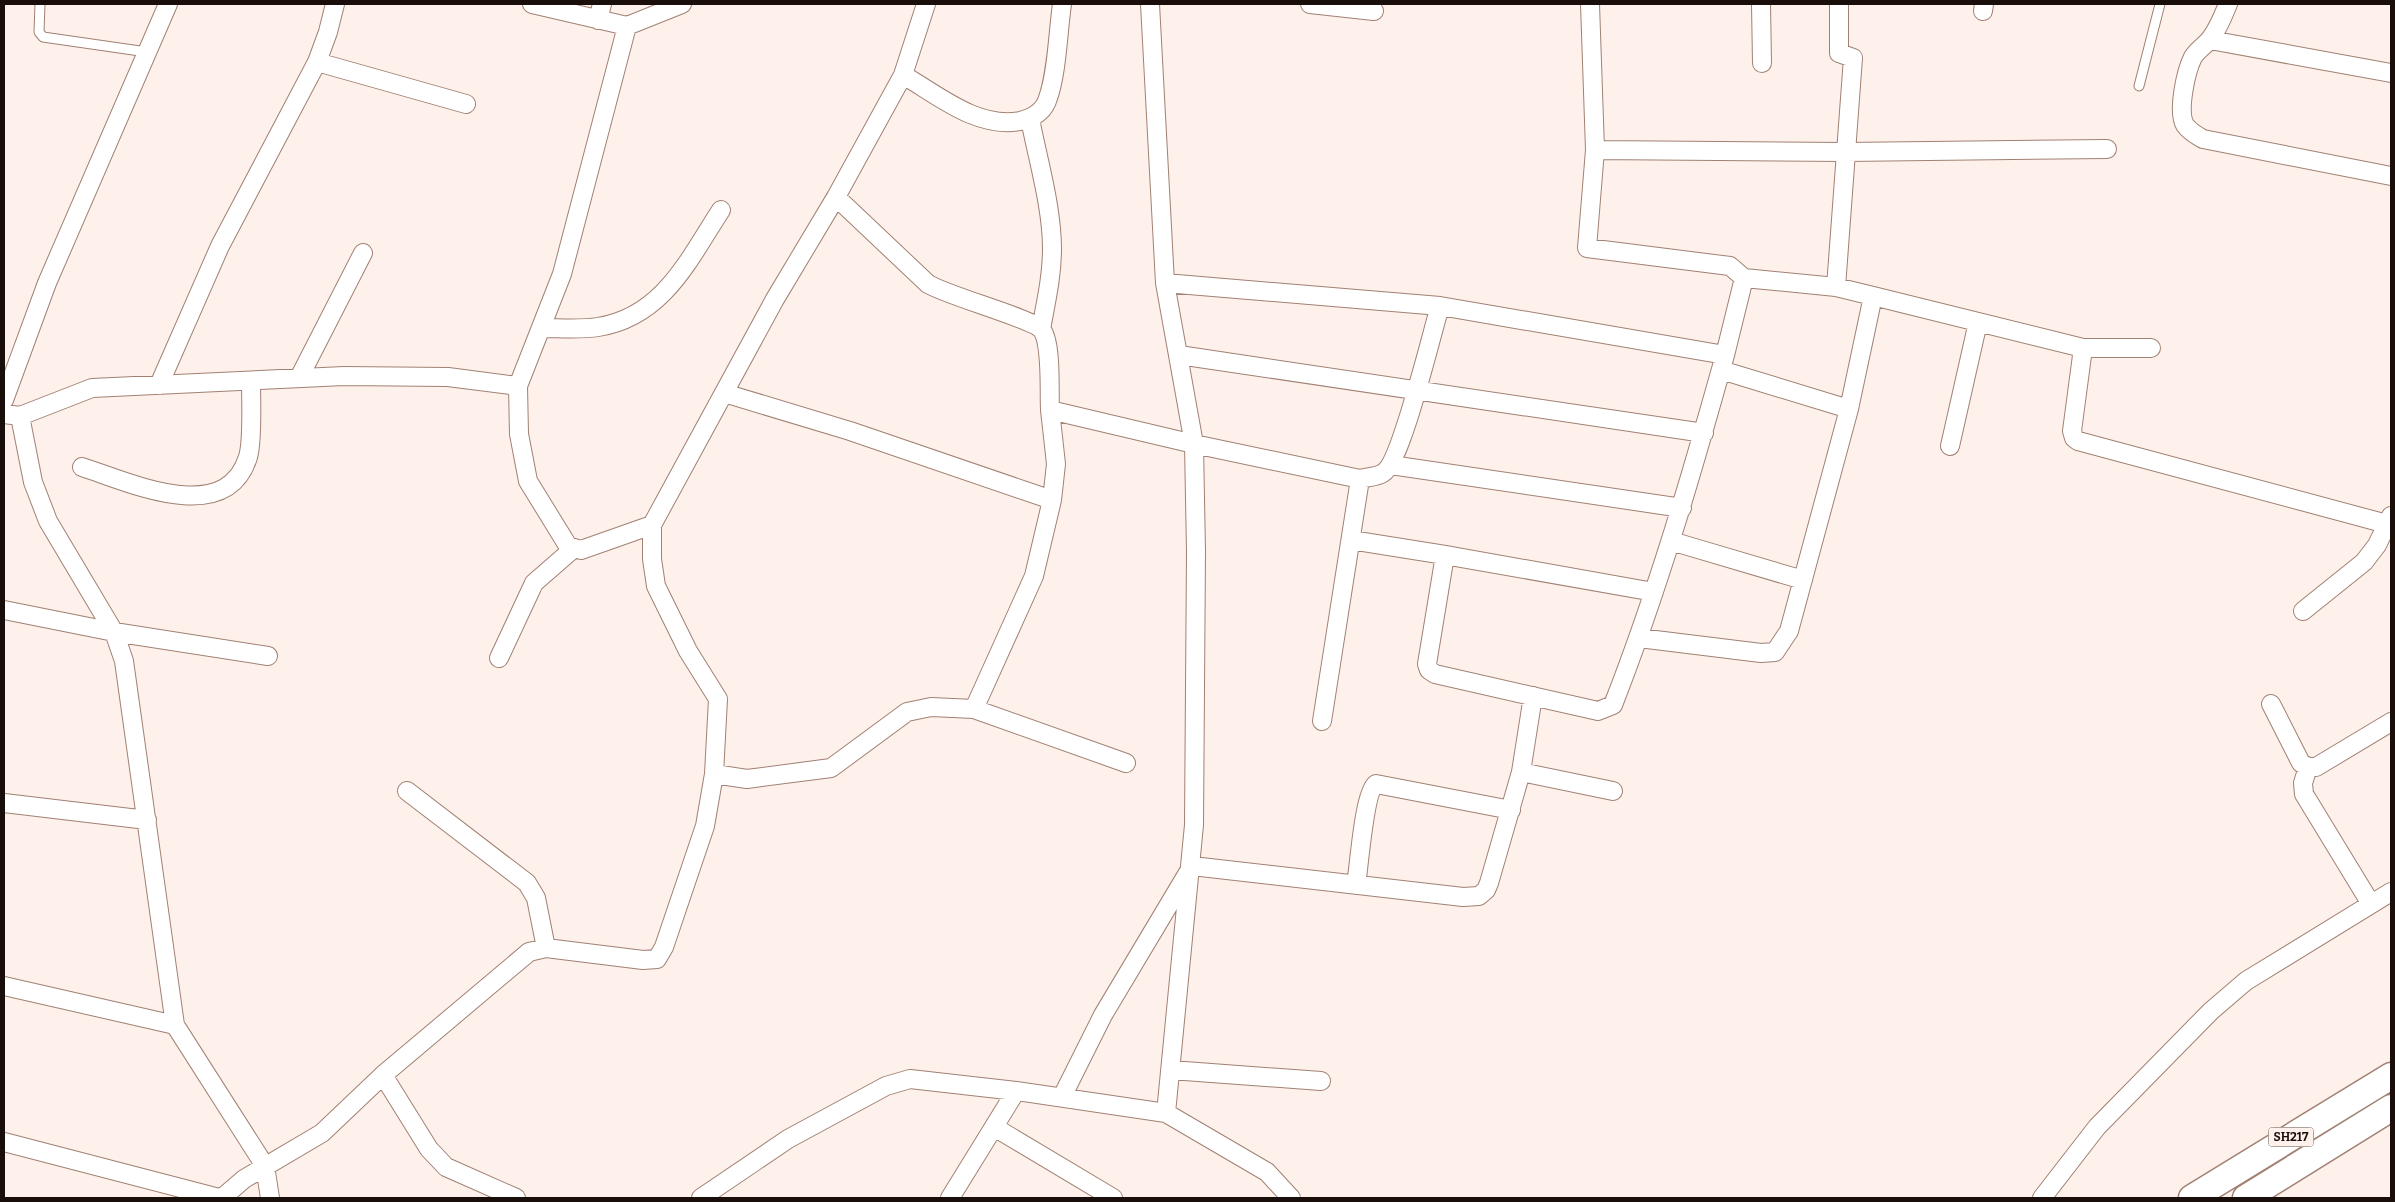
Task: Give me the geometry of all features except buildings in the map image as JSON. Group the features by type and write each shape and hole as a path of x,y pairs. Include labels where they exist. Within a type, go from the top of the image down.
{"main road":[{"name":"SH217","path":"2192,1198 2391,1076"},
{"name":"SH217","path":"2246,1198 2391,1108"}],"street":[{"path":"4,400 47,284 168,4"},
{"path":"158,385 220,246 317,62 328,32 334,4"},
{"path":"532,4 600,12 627,26 682,4"},
{"path":"4,1142 220,1198 244,1179 322,1133 382,1075 529,952 546,948 643,960 657,959 664,947 706,826 714,774 718,699 688,651 656,586 652,559 652,525 775,299 836,197 902,75 926,4"},
{"path":"902,75 963,110 992,123 1007,123 1030,119 1038,114 1048,100 1062,4"},
{"path":"1150,4 1165,283 1194,444 1196,562 1192,866 1166,1113"},
{"path":"1310,4 1374,11"},
{"path":"1590,4 1596,150 1587,248 1730,266 1744,278 1836,287 2083,348 2151,348"},
{"path":"1761,4 1762,63"},
{"path":"1836,287 1853,58 1839,53 1838,4"},
{"path":"2228,4 2220,24 2210,40 2192,58 2185,81 2184,123 2191,132 2203,139 2391,176"},
{"path":"627,26 562,274 518,386 519,434 528,481 568,546 581,550 652,525"},
{"path":"2210,40 2391,73"},
{"path":"317,62 466,104"},
{"path":"974,709 1034,576 1052,500 1056,464 1050,410 1047,343 1041,329 1051,279 1052,246 1048,214 1030,119"},
{"path":"1596,150 1845,152 2107,149"},
{"path":"836,197 928,284 942,292 1026,321 1041,329"},
{"path":"540,328 598,327 633,316 657,301 682,270 721,210"},
{"path":"299,378 363,253"},
{"path":"1446,555 1427,664 1429,670 1435,674 1598,711 1614,705 1639,638 1682,508 1723,363 1744,278"},
{"path":"1165,283 1440,306 1723,363 1849,410"},
{"path":"1639,638 1762,653 1775,652 1789,631 1849,410 1873,296"},
{"path":"1050,410 1194,444 1360,479 1383,473 1391,464 1404,432 1440,306"},
{"path":"1950,446 1978,322"},
{"path":"2083,348 2072,431 2074,438 2078,441 2389,520 2377,545 2364,562 2303,611"},
{"path":"1179,355 1704,433"},
{"path":"270,1198 265,1166 174,1025 124,661 114,632 48,521 32,482 12,415 92,388 299,378 448,377 518,386"},
{"path":"82,467 171,495 213,493 230,486 242,473 249,455 251,381"},
{"path":"724,393 850,430 1052,500"},
{"path":"1391,464 1682,508"},
{"path":"1322,721 1360,479"},
{"path":"1351,540 1654,592"},
{"path":"1671,541 1803,580"},
{"path":"499,658 534,582 573,548"},
{"path":"4,610 114,632 268,656"},
{"path":"1192,866 1463,897 1479,896 1486,890 1489,883 1511,810 1521,772 1533,696"},
{"path":"2271,704 2302,763 2308,767 2316,767 2391,722"},
{"path":"714,774 748,779 831,768 908,712 931,706 974,709 1126,763"},
{"path":"2308,767 2303,783 2304,794 2371,904"},
{"path":"1521,772 1613,791"},
{"path":"1356,885 1370,790 1376,784 1511,810"},
{"path":"407,791 527,883 536,898 546,948"},
{"path":"4,803 147,820"},
{"path":"1062,1098 1103,1016 1192,866"},
{"path":"2042,1198 2097,1127 2211,1011 2246,981 2391,892"},
{"path":"4,986 174,1025"},
{"path":"1171,1070 1321,1081"},
{"path":"382,1075 429,1150 446,1167 516,1198"},
{"path":"701,1198 788,1139 886,1086 910,1079 1016,1091 1166,1113 1267,1172 1291,1198"},
{"path":"950,1198 1016,1091"},
{"path":"994,1127 1114,1198"}],"lane":[{"path":"40,4 38,32 43,37 147,52"},
{"path":"2139,86 2160,4"}]}
